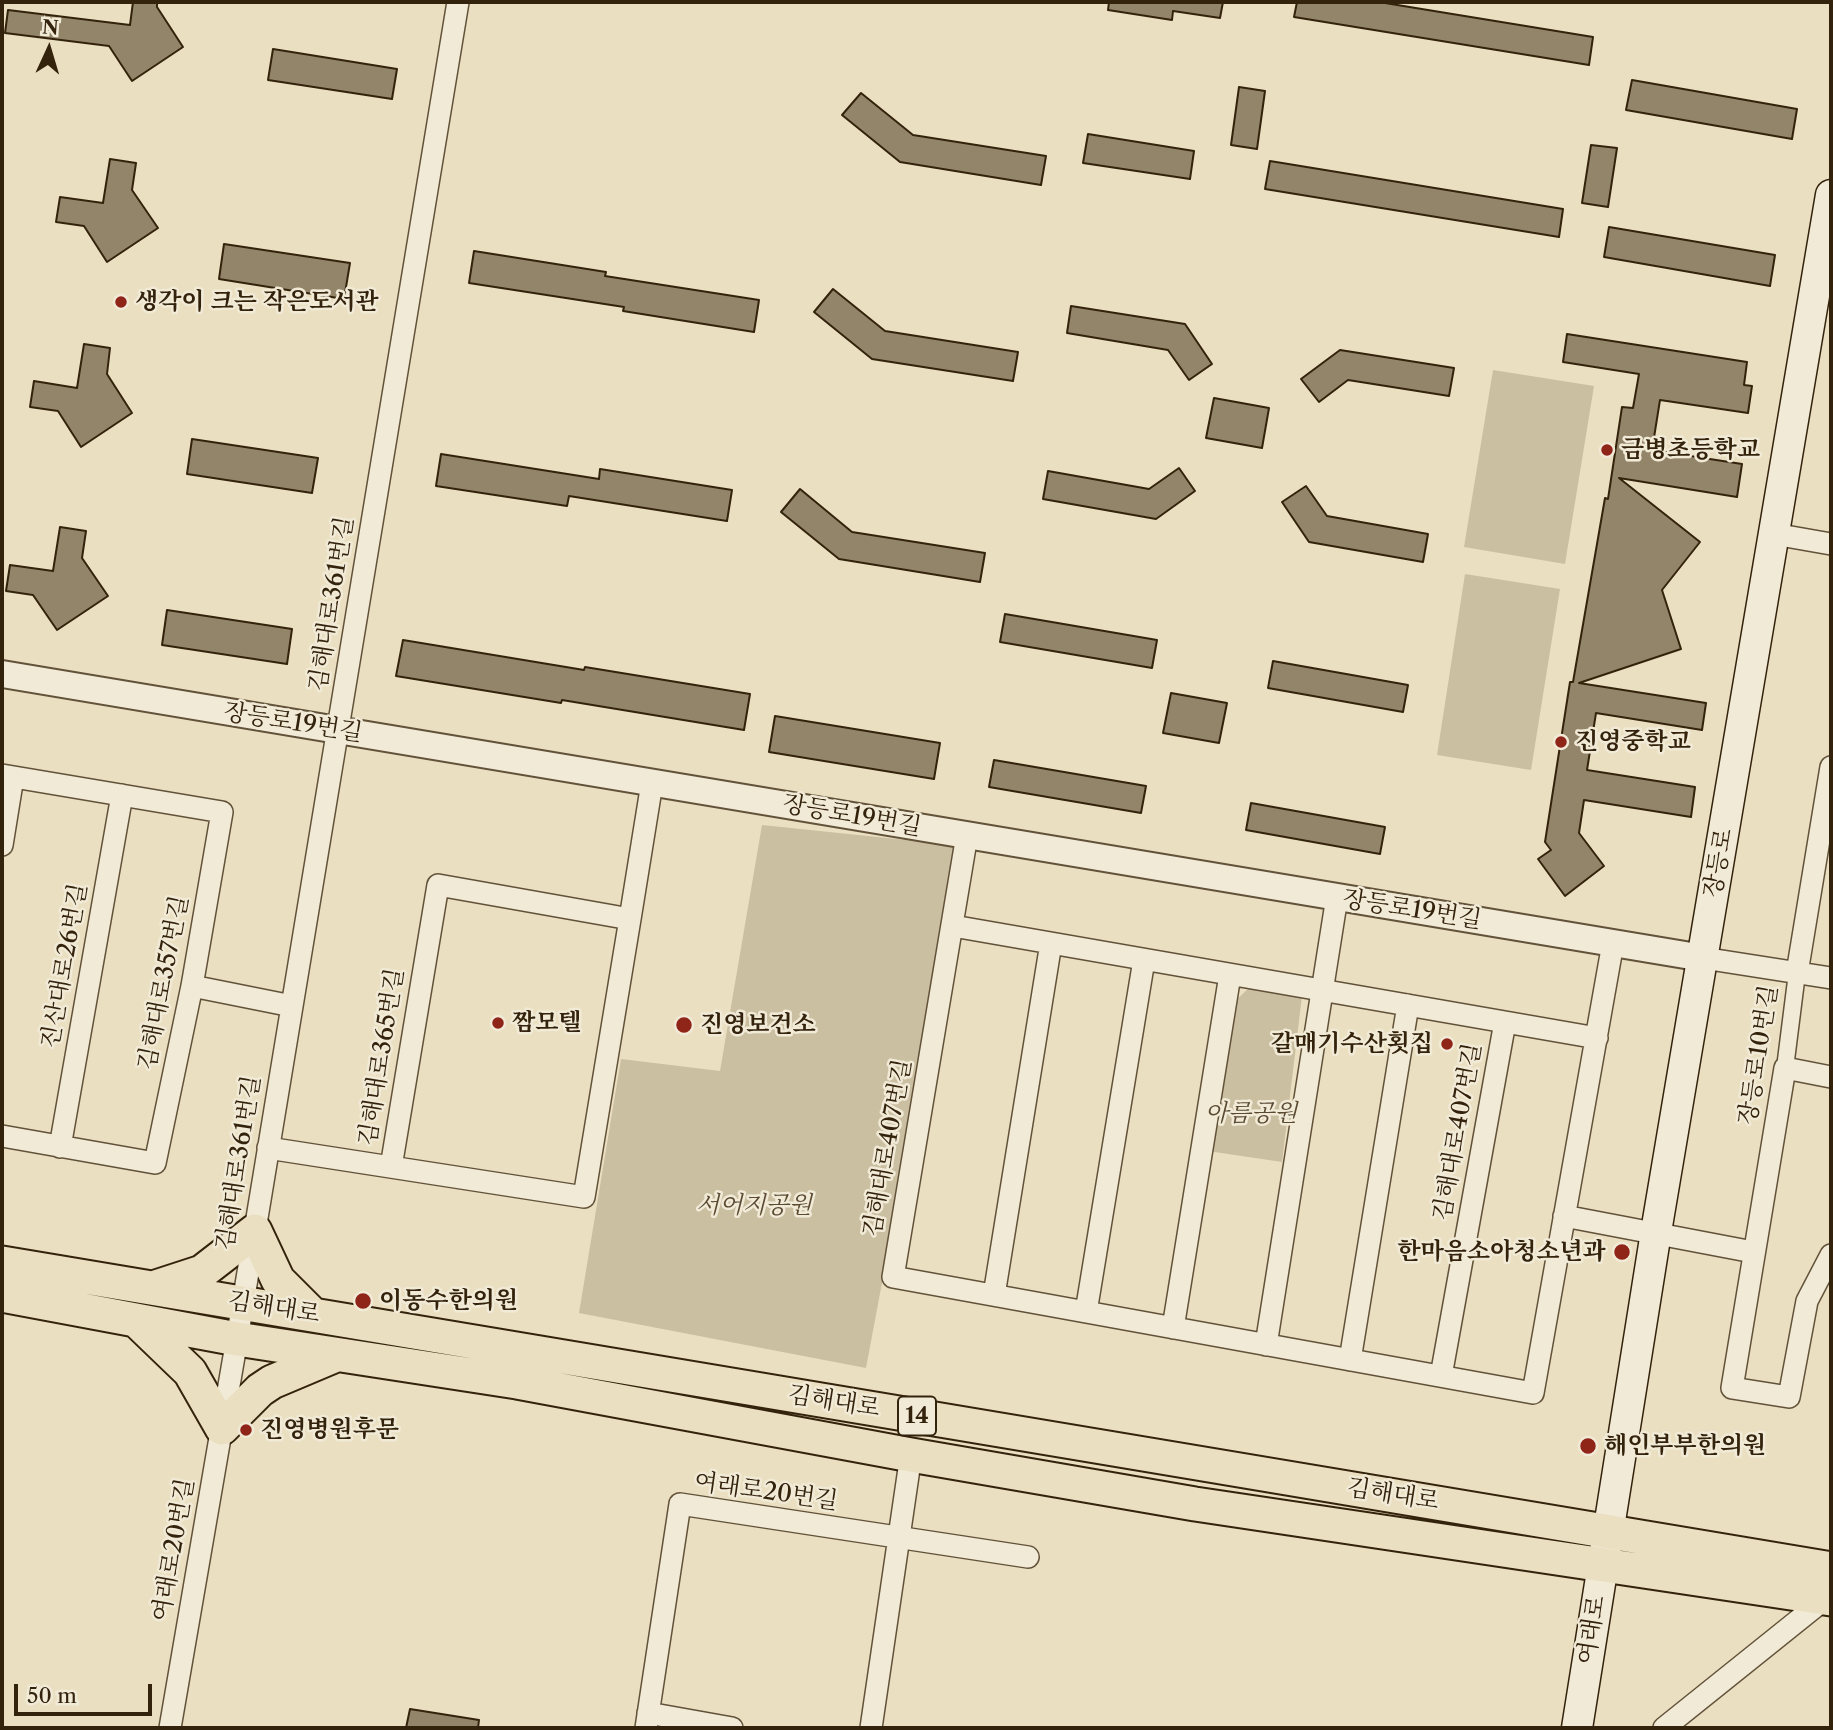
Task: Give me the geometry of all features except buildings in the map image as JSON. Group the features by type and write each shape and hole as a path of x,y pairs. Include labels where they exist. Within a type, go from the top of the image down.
{"main road":[{"name":"장등로","path":"1608,1531 1831,195"},
{"path":"152,1288 202,1272 255,1231 278,1280 313,1315"},
{"name":"김해대로","path":"2,1263 1608,1531 1830,1589"},
{"name":"김해대로","path":"2,1295 237,1339 517,1382 1195,1504 1602,1565 1830,1589"},
{"path":"136,1320 190,1372 222,1428 260,1390 272,1382 337,1354"},
{"name":"여래로","path":"1577,1728 1608,1531"}],"street":[{"name":"김해대로361번길","path":"237,1339 458,2"},
{"path":"1774,534 1831,544"},
{"name":"장등로19번길","path":"2,674 1703,958"},
{"name":"장등로10번길","path":"1831,767 1732,1388 1789,1397 1807,1301 1831,1255"},
{"path":"2,845 7,776 122,795"},
{"name":"김해대로365번길","path":"630,919 438,885 391,1167 584,1197 630,919 652,783"},
{"name":"김해대로357번길","path":"60,1147 155,1163 192,986 222,812 122,795"},
{"name":"진산대로26번길","path":"60,1147 122,795"},
{"name":"김해대로407번길","path":"953,926 1597,1038 1533,1393 893,1277 967,835"},
{"path":"1266,1345 1337,897"},
{"path":"994,1295 1051,943"},
{"path":"1597,1038 1613,943"},
{"path":"1703,958 1831,978"},
{"path":"1087,1312 1144,960"},
{"path":"1173,1328 1230,975"},
{"path":"192,986 292,1006"},
{"path":"1350,1360 1408,1005"},
{"name":"김해대로407번길","path":"1441,1376 1505,1022"},
{"path":"1785,1068 1831,1077"},
{"path":"2,1136 60,1147"},
{"path":"268,1149 391,1167"},
{"path":"1564,1216 1753,1252"},
{"name":"여래로20번길","path":"170,1728 237,1339"},
{"path":"871,1728 911,1455"},
{"name":"여래로20번길","path":"647,1721 680,1504 899,1537"},
{"path":"899,1537 1028,1558"},
{"path":"1664,1728 1830,1589"},
{"path":"647,1721 732,1728"}],"green space":[{"path":"1493,370 1594,386 1565,564 1464,547"},
{"path":"1465,574 1560,589 1531,770 1437,755"},
{"name":"서어지공원","path":"762,825 964,846 866,1368 579,1313 621,1059 720,1071"},
{"name":"아름공원","path":"1249,988 1302,996 1282,1162 1208,1151 1232,1004"}],"place":[{"name":"생각이 크는 작은도서관","path":"121,302"},
{"name":"금병초등학교","path":"1607,450"},
{"name":"진영중학교","path":"1561,742"},
{"name":"짬모텔","path":"498,1023"},
{"name":"진영보건소","path":"684,1025"},
{"name":"갈매기수산횟집","path":"1447,1044"},
{"name":"한마음소아청소년과","path":"1622,1252"},
{"name":"이동수한의원","path":"363,1301"},
{"name":"진영병원후문","path":"246,1430"},
{"name":"해인부부한의원","path":"1588,1446"}]}
